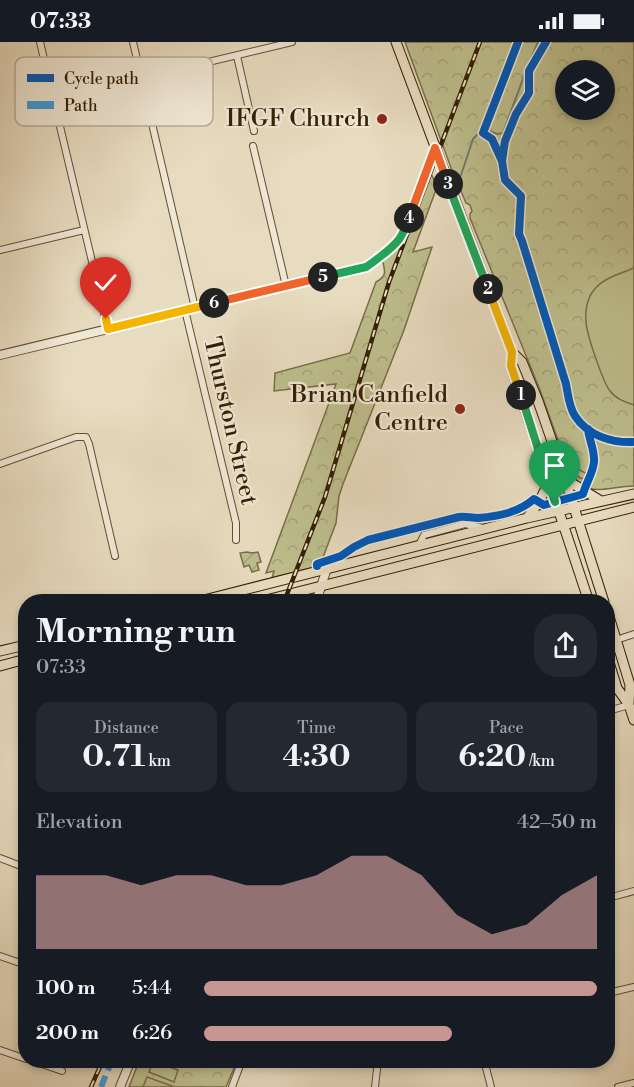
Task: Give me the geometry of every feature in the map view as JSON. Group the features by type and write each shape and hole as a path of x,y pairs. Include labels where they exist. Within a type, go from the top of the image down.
{"main road":[{"path":"396,42 512,352 522,362 538,401 601,594"},
{"path":"512,352 511,366 585,594"},
{"path":"565,479 600,501"},
{"path":"527,518 539,502 549,482"},
{"path":"227,594 527,518 634,494"},
{"path":"290,594 634,507"},
{"path":"615,637 630,685 629,705"},
{"path":"0,651 18,647"},
{"path":"2,665 18,662"},
{"path":"615,682 629,705 634,720"}],"street":[{"path":"40,42 44,57"},
{"name":"Thurston Street","path":"133,42 136,57"},
{"path":"213,62 292,42"},
{"path":"237,56 255,131"},
{"path":"60,126 108,329"},
{"name":"Thurston Street","path":"152,126 195,308"},
{"path":"253,146 286,286"},
{"path":"0,355 366,267 394,246 401,237 435,148"},
{"path":"0,250 84,230"},
{"name":"Thurston Street","path":"185,310 236,524 236,540"},
{"path":"0,464 76,437 86,437 115,556"},
{"path":"318,594 327,568"},
{"path":"616,640 634,634"},
{"path":"0,651 2,665"},
{"path":"615,709 629,705"},
{"path":"0,858 18,865"},
{"path":"615,896 634,891"},
{"path":"0,956 18,962"},
{"path":"615,991 634,987"},
{"path":"0,1050 18,1056"},
{"path":"54,1068 62,1071"},
{"path":"120,1087 128,1068"},
{"path":"232,1087 239,1068"},
{"path":"375,1087 377,1068"},
{"path":"486,1068 491,1087"},
{"path":"618,1087 634,1083"}],"green space":[{"path":"405,42 634,42 634,486 591,489 583,486 569,471 540,390 470,218 472,211 470,205 466,203"},
{"path":"430,171 437,187 413,252 432,247 404,330 343,484 339,496 336,523 322,560 314,568 272,578 274,571 266,573 336,384 274,391 275,373 350,353 376,282 383,277 382,258 389,254"},
{"path":"634,268 634,405 612,394 607,386 592,346 587,327 586,309 592,293 602,282"},
{"path":"569,457 578,469 585,473 588,472 585,479 574,472"},
{"path":"258,552 261,562 257,563 259,570 252,572 249,565 244,567 240,553"},
{"path":"136,1068 234,1068 226,1087 129,1087"},
{"path":"150,1068 178,1070 174,1082 149,1072"},
{"path":"147,1077 172,1086 172,1087 143,1087"}],"waterway":[{"path":"489,131 497,134 503,133 538,42"},
{"path":"461,175 473,139 477,135"}],"railway":[{"path":"287,594 325,497 389,282 480,42"},
{"path":"91,1087 99,1068"}],"marked path":[{"path":"101,1087 109,1068"}],"cycle path":[{"path":"502,161 492,139 483,133 518,42"},
{"path":"546,42 529,71 529,93 516,114 505,141 502,161 505,180 521,196 519,234 573,412 580,423 601,437 634,442"},
{"path":"317,566 317,564 341,556 368,540 459,517 478,518 501,515 515,511 534,499 544,505 583,494 594,462 588,429"}],"place":[{"name":"IFGF Church","path":"382,119"},
{"name":"Brian Canfield Centre","path":"460,409"}],"route":[{"path":"106,319 108,329 366,267 394,246 401,237 435,148 512,352 511,366 555,502"}]}
